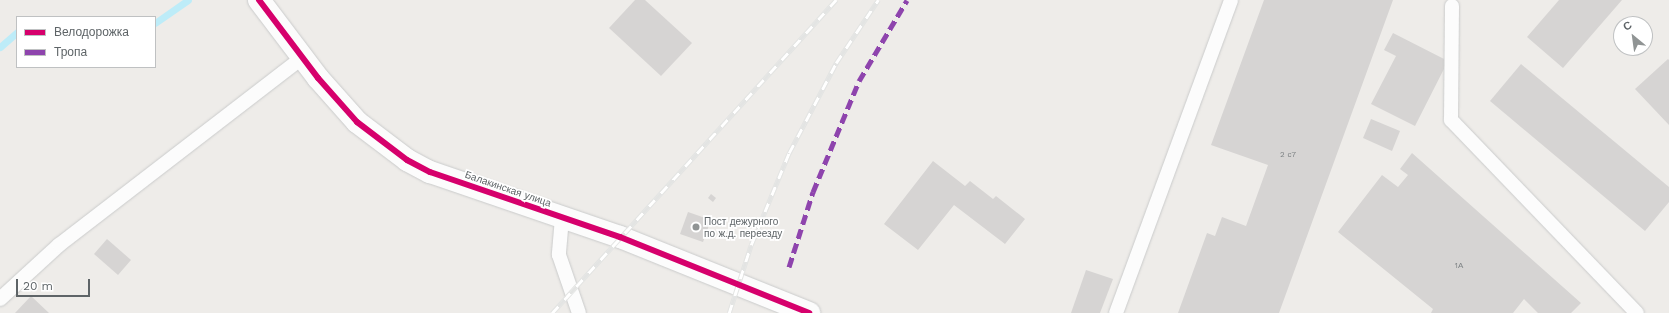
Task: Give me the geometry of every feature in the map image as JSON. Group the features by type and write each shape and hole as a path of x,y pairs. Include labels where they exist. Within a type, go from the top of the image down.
{"street":[{"name":"Балакинская улица","path":"259,0 303,58 356,122 407,160 430,172 562,218 620,236 809,313"}],"lane":[{"path":"1116,313 1231,0"},
{"path":"1452,6 1451,120 1637,313"},
{"path":"0,299 59,245 303,58"},
{"path":"562,218 559,256 579,313"}],"building":[{"path":"635,0 645,0 692,43 661,76 609,28"},
{"path":"1264,0 1393,0 1279,313 1178,313 1207,233 1215,236 1222,217 1246,226 1268,165 1211,145"},
{"path":"1559,0 1622,0 1563,68 1527,37"},
{"path":"1393,33 1448,61 1415,126 1371,104 1396,56 1384,50"},
{"path":"1668,59 1669,60 1669,125 1635,89"},
{"path":"1521,64 1669,187 1669,202 1645,231 1490,101"},
{"path":"1371,119 1400,131 1392,151 1363,138"},
{"path":"1412,153 1581,303 1571,313 1538,313 1524,299 1513,313 1431,313 1433,309 1338,232 1382,175 1398,187 1408,175 1400,169"},
{"path":"933,161 965,186 970,181 993,199 996,196 1025,219 1005,244 954,205 918,250 884,224"},
{"path":"711,194 716,198 713,202 708,198"},
{"name":"Пост дежурного по ж.д. переезду","path":"688,212 711,220 703,242 680,234"},
{"path":"107,239 131,260 118,275 94,254"},
{"path":"1086,270 1113,279 1100,313 1071,313"},
{"path":"31,296 49,313 15,313"}],"waterway":[{"path":"156,22 188,0"},
{"path":"0,47 16,33"}],"railway":[{"path":"552,313 836,0"},
{"path":"729,313 751,245 789,153 836,63 878,0"}],"marked path":[{"path":"789,267 813,192 859,81 907,0"}],"cycle path":[{"path":"259,0 318,78 357,122 407,160 430,172 620,237 809,313"}],"place":[{"name":"Пост дежурного по ж.д. переезду","path":"696,227"}]}
